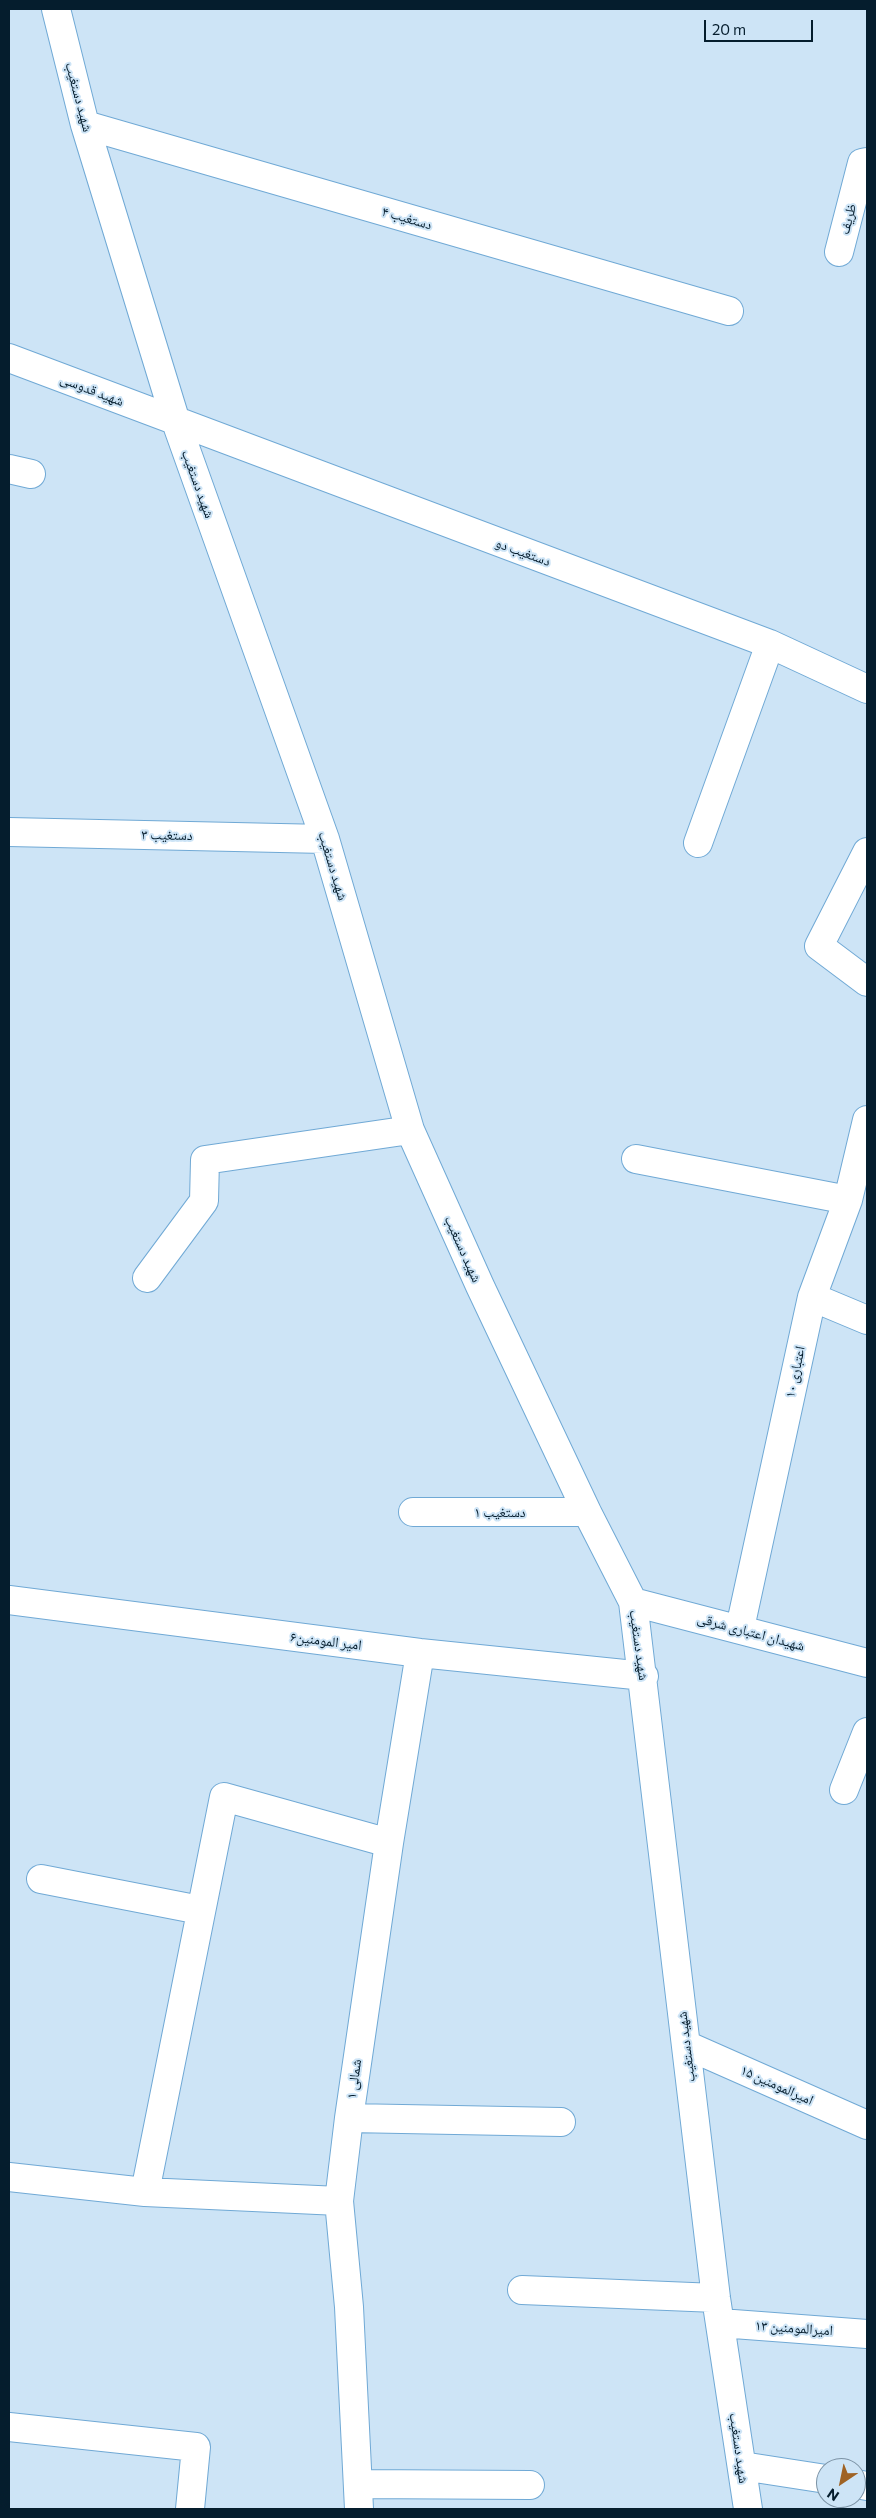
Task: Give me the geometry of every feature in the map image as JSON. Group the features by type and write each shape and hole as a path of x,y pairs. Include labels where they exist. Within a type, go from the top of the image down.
{"street":[{"name":"شهید دستغیب","path":"56,9 86,125 176,422 325,839 410,1130 480,1286 587,1512 633,1602 644,1676 718,2310 748,2509"},
{"name":"دستغیب ۴","path":"86,125 729,312"},
{"name":"ظریف","path":"839,252 862,163 867,162"},
{"name":"شهید قدوسی","path":"9,358 176,422"},
{"name":"دستغیب دو","path":"176,422 770,644 867,689"},
{"path":"698,843 770,644"},
{"name":"دستغیب ۳","path":"9,832 325,839"},
{"path":"867,852 819,946 867,982"},
{"name":"اعتباری ۱۰","path":"740,1628 812,1297 848,1200 867,1120"},
{"path":"147,1278 204,1201 205,1160 410,1130"},
{"path":"636,1159 848,1200"},
{"path":"812,1297 867,1320"},
{"name":"دستغیب ۱","path":"413,1512 587,1512"},
{"name":"امیر المومنین۶","path":"9,1600 420,1653 644,1676"},
{"name":"شهیدان اعتباری شرقی","path":"633,1602 740,1628 867,1663"},
{"name":"شمالی ۱","path":"359,2496 349,2308 339,2201 349,2118 389,1844 420,1653"},
{"path":"844,1790 867,1732"},
{"path":"145,2192 224,1797 389,1844"},
{"path":"41,1879 200,1910"},
{"name":"امیرالمومنین ۱۵","path":"686,2044 867,2125"},
{"path":"349,2118 561,2122"},
{"path":"9,2178 145,2192 339,2201"},
{"name":"امیرالمومنین ۱۳","path":"522,2290 718,2310 867,2334"},
{"path":"9,2427 196,2447 190,2509"},
{"path":"742,2466 816,2477"},
{"path":"359,2496 530,2485"}]}
